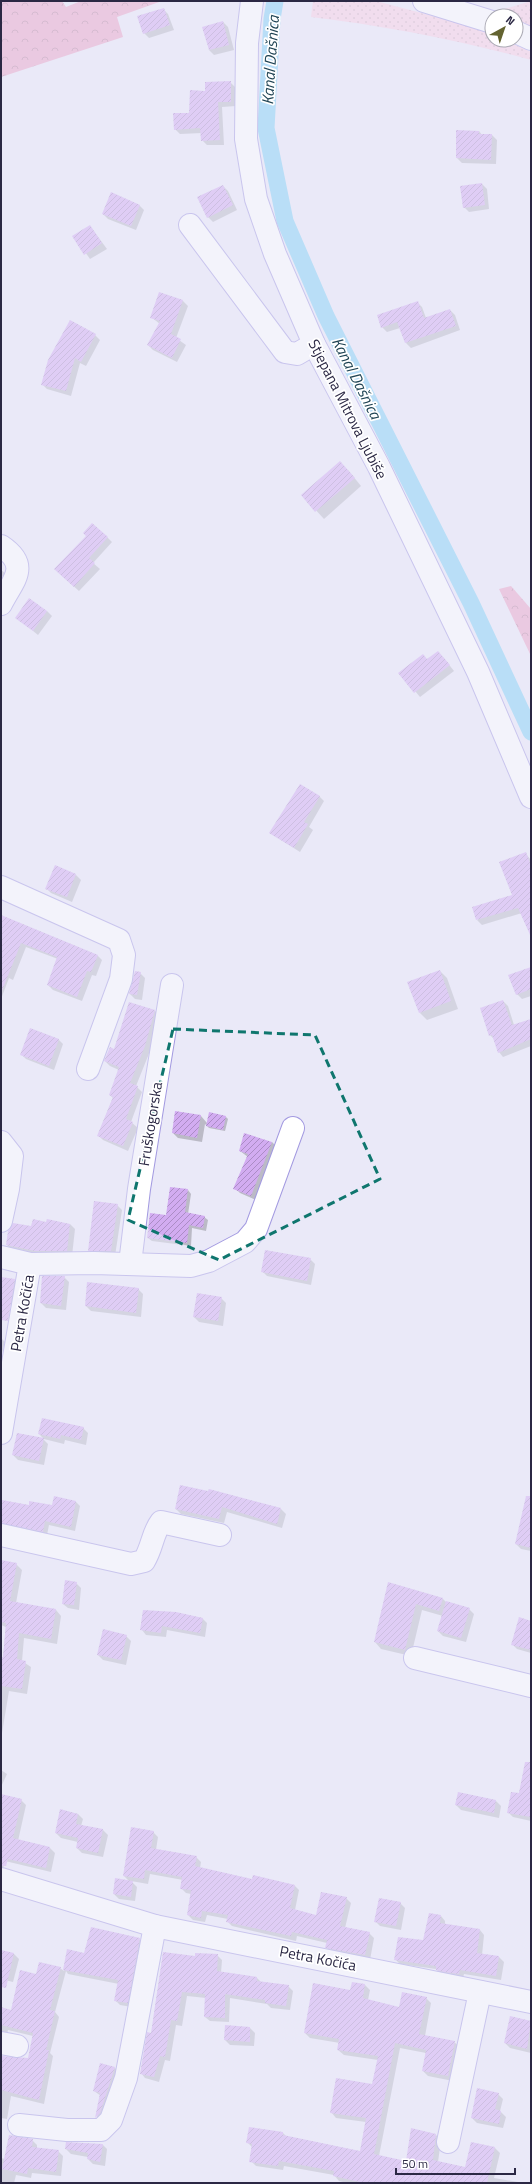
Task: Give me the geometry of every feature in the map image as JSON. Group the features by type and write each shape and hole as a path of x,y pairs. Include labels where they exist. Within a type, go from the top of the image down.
{"street":[{"name":"Stjepana Mitrova Ljubiše","path":"252,1 247,43 246,139 256,199 275,254 314,344 379,467 478,672 531,797"},
{"path":"424,1 484,20"},
{"path":"190,225 285,352 297,354 314,344"},
{"path":"1,546 9,552 18,564 18,571 1,604"},
{"path":"1,887 119,940 124,955 121,979 88,1069"},
{"name":"Fruškogorska","path":"130,1264 139,1189 172,985"},
{"path":"1,1257 30,1264 130,1264 191,1266 209,1261 245,1242 256,1229 293,1128"},
{"path":"1,1142 12,1156 8,1189 1,1221"},
{"name":"Petra Kočića","path":"1,1433 3,1408 30,1264"},
{"path":"1,1535 131,1564 144,1561 151,1549 155,1530 162,1522 220,1535"},
{"path":"415,1658 531,1686"},
{"name":"Petra Kočića","path":"1,1879 155,1926 531,2002"},
{"path":"19,2125 67,2130 101,2130 111,2120 126,2078 155,1926"},
{"path":"448,2142 480,1992"}],"highlighted area":[{"path":"173,1029 315,1035 380,1179 219,1260 128,1220"}],"shaded area":[{"path":"313,1 376,1 459,23 484,32 484,48 422,34 311,17"},
{"path":"531,1 531,31 524,28 524,8 508,8"},
{"path":"485,48 522,48 531,52 531,60"}],"green space":[{"path":"1,1 62,1 66,7 81,1 162,1 117,17 123,37 1,77"},
{"path":"511,586 531,609 531,656 499,589"}],"building":[{"path":"164,8 170,25 143,34 137,16"},
{"path":"223,21 229,45 209,50 202,27"},
{"path":"231,81 231,102 218,102 220,140 201,141 200,128 174,130 173,113 189,113 190,90 205,91 205,82"},
{"path":"456,130 479,131 479,134 492,134 491,160 456,158"},
{"path":"482,183 485,205 463,208 460,186"},
{"path":"223,185 233,205 207,218 197,197"},
{"path":"111,192 140,205 131,226 102,214"},
{"path":"90,225 102,243 84,255 72,236"},
{"path":"159,292 183,300 171,334 181,339 172,358 147,345 160,321 150,318"},
{"path":"418,301 424,318 450,309 456,326 405,343 397,322 381,328 377,315"},
{"path":"70,320 96,334 81,362 75,358 66,391 41,385 48,360"},
{"path":"340,461 355,478 315,512 301,495"},
{"path":"92,523 108,537 89,558 95,563 74,587 54,569 86,536 83,533"},
{"path":"29,598 47,611 33,631 15,618"},
{"path":"438,651 450,665 414,693 398,673 423,654 427,659"},
{"path":"300,784 320,796 304,822 308,824 294,848 269,833"},
{"path":"526,852 531,865 531,937 518,908 476,920 472,907 512,895 499,862"},
{"path":"55,865 76,874 67,897 45,889"},
{"path":"1,915 98,955 91,972 87,971 77,997 47,985 57,957 21,943 1,993"},
{"path":"531,967 531,989 516,995 508,975"},
{"path":"440,970 451,1001 419,1013 407,982"},
{"path":"135,971 141,972 137,995 129,994"},
{"path":"503,1000 512,1025 531,1019 531,1039 498,1053 492,1035 489,1036 480,1008"},
{"path":"129,1002 155,1010 145,1046 130,1083 138,1086 126,1119 133,1122 123,1146 97,1136 113,1097 109,1095 119,1067 104,1061 110,1047 114,1049"},
{"path":"30,1028 59,1039 49,1066 20,1055"},
{"path":"175,1111 201,1115 197,1138 172,1133"},
{"path":"209,1112 226,1116 223,1130 206,1126"},
{"path":"244,1133 272,1142 251,1196 233,1189 248,1154 239,1151"},
{"path":"170,1187 188,1189 185,1212 205,1216 203,1228 189,1225 187,1243 147,1238 150,1213 166,1215"},
{"path":"94,1201 118,1204 111,1251 88,1251"},
{"path":"33,1219 46,1222 47,1219 70,1224 67,1251 35,1251 6,1245 8,1231 13,1223 31,1226"},
{"path":"265,1250 311,1258 307,1281 261,1272"},
{"path":"42,1276 65,1276 61,1306 40,1303"},
{"path":"1,1277 15,1279 8,1321 1,1320"},
{"path":"87,1282 139,1288 136,1313 85,1306"},
{"path":"197,1293 222,1297 218,1321 193,1317"},
{"path":"42,1418 84,1427 81,1440 61,1435 60,1439 38,1434"},
{"path":"17,1433 44,1438 39,1461 12,1455"},
{"path":"180,1485 208,1491 209,1489 281,1508 277,1524 222,1507 219,1519 175,1509"},
{"path":"54,1496 76,1501 71,1527 45,1521 43,1532 1,1523 2,1500 29,1505 29,1501 52,1505"},
{"path":"526,1496 531,1496 531,1548 515,1544"},
{"path":"1,1560 17,1563 10,1601 56,1609 51,1639 19,1633 17,1659 26,1661 22,1689 1,1686 1,1657 3,1657 6,1623 1,1622"},
{"path":"65,1580 77,1582 74,1605 62,1604"},
{"path":"388,1582 443,1598 439,1611 416,1604 405,1650 374,1642"},
{"path":"446,1601 470,1608 461,1638 437,1631"},
{"path":"143,1610 176,1612 203,1618 200,1633 162,1626 161,1633 140,1630"},
{"path":"519,1617 531,1621 531,1650 511,1645"},
{"path":"103,1629 127,1635 121,1660 97,1655"},
{"path":"525,1762 531,1762 531,1817 507,1813 511,1792 519,1793"},
{"path":"458,1792 496,1800 494,1813 455,1805"},
{"path":"1,1794 22,1799 13,1838 50,1847 46,1868 8,1859 6,1866 1,1866"},
{"path":"60,1809 78,1814 76,1824 103,1829 98,1853 76,1848 78,1838 55,1833"},
{"path":"131,1827 154,1831 151,1848 197,1856 195,1866 252,1879 253,1875 295,1885 290,1908 316,1915 321,1892 347,1897 340,1926 370,1932 365,1955 325,1948 327,1940 292,1932 291,1936 226,1922 228,1915 202,1911 201,1918 187,1915 191,1890 180,1889 182,1877 145,1870 144,1879 123,1876"},
{"path":"115,1878 133,1881 131,1897 113,1894"},
{"path":"379,1898 401,1902 396,1926 374,1922"},
{"path":"429,1913 441,1915 440,1923 480,1929 477,1953 499,1956 496,1976 460,1970 459,1974 444,1972 436,1970 436,1966 394,1960 398,1937 423,1940"},
{"path":"91,1927 140,1938 128,2003 114,2001 118,1980 63,1970 67,1949 84,1953"},
{"path":"1,1950 14,1953 6,1988 1,1987"},
{"path":"163,1952 195,1956 195,1953 218,1954 217,1971 257,1977 257,1981 289,1985 286,2006 265,2003 265,2000 225,1994 225,2018 204,2017 205,1994 182,1992 177,2021 171,2020 165,2057 160,2056 154,2077 140,2074 147,2032 151,2033"},
{"path":"39,1962 61,1967 50,2010 55,2011 46,2050 49,2050 39,2100 1,2090 1,2056 28,2058 33,2033 1,2025 1,2007 11,2010 20,1970 36,1974"},
{"path":"352,1982 365,1984 363,1998 399,2007 402,1992 427,1997 419,2034 455,2041 448,2076 422,2071 426,2050 395,2043 374,2154 406,2161 411,2128 436,2134 433,2160 465,2167 471,2142 495,2147 487,2183 364,2183 333,2176 334,2171 279,2161 278,2166 249,2162 252,2144 246,2143 249,2127 283,2132 283,2135 360,2151 366,2118 330,2113 336,2078 372,2084 378,2056 337,2050 339,2039 304,2033 313,1983 350,1990"},
{"path":"510,2016 531,2021 527,2049 504,2043"},
{"path":"225,2025 250,2027 250,2042 224,2040"},
{"path":"100,2063 115,2067 100,2113 95,2118 100,2093 93,2091"},
{"path":"477,2088 499,2093 495,2109 501,2111 499,2124 471,2118"},
{"path":"9,2135 33,2139 32,2147 59,2150 56,2172 28,2168 27,2174 2,2169"},
{"path":"66,2142 103,2144 100,2162 87,2159 88,2153 65,2149"}],"waterway":[{"name":"Kanal Dašnica","path":"275,1 272,19 266,128 285,221 326,316 471,603 531,732"}]}
